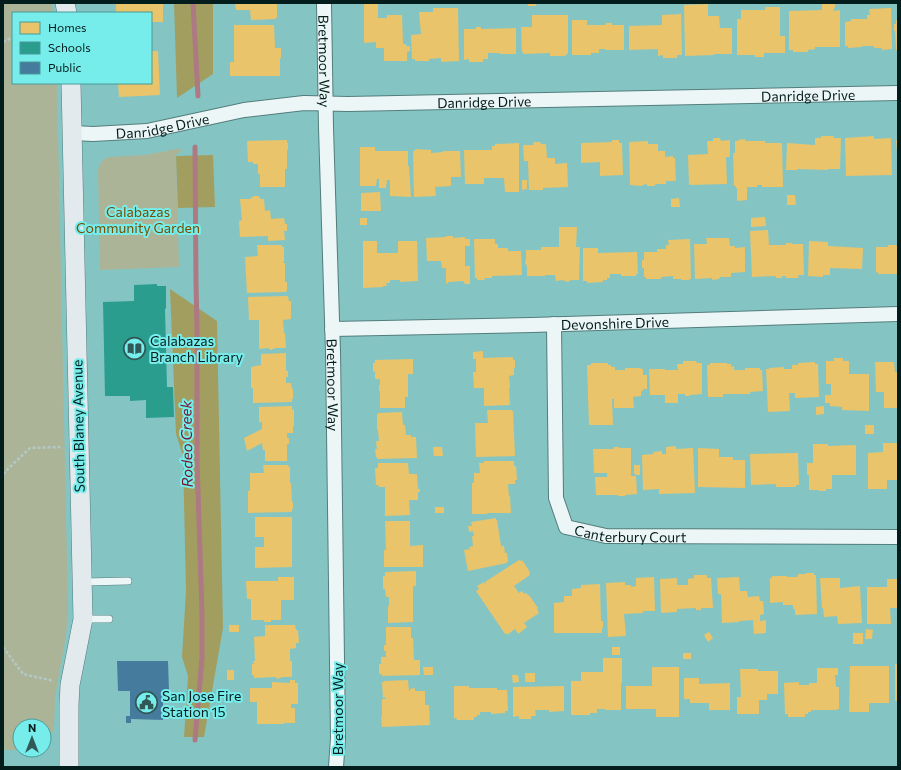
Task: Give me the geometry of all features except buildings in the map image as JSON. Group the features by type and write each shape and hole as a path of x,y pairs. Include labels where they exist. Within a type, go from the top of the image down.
{"street":[{"name":"Bretmoor Way","path":"324,3 332,329 338,738 336,767"},
{"name":"South Blaney Avenue","path":"69,767 70,685 83,619 72,84"},
{"name":"Danridge Drive","path":"73,133 93,134 147,131 244,110 304,104 898,93"},
{"name":"Devonshire Drive","path":"332,329 898,314"},
{"name":"Canterbury Court","path":"554,324 556,498 566,526 606,536 898,537"}],"lane":[{"path":"82,582 128,581"},
{"path":"83,619 109,620"}],"path":[{"path":"3,42 12,38"},
{"path":"3,474 30,448 65,448"},
{"path":"3,647 23,674 56,681"}],"green space":[{"path":"3,3 52,3 53,12 12,12 12,84 57,84 68,610 66,636 55,697 54,728 52,733 52,718 12,718 12,750 3,750"},
{"name":"Calabazas Community Garden","path":"183,149 176,155 179,267 100,270 98,170 100,164 103,160 109,157 145,155"}],"shaded area":[{"path":"174,3 213,3 213,74 177,98"},
{"path":"213,155 215,207 178,208 176,156"},
{"path":"170,289 217,321 223,628 204,737 184,737 188,676 182,657 186,591 183,456 176,434"}],"waterway":[{"name":"Rodeo Creek","path":"193,3 198,96"},
{"name":"Rodeo Creek","path":"195,147 197,460 202,613 202,658 195,740"}],"place":[{"name":"Calabazas Branch Library","path":"135,348"},
{"name":"San Jose Fire Station 15","path":"147,703"}]}
